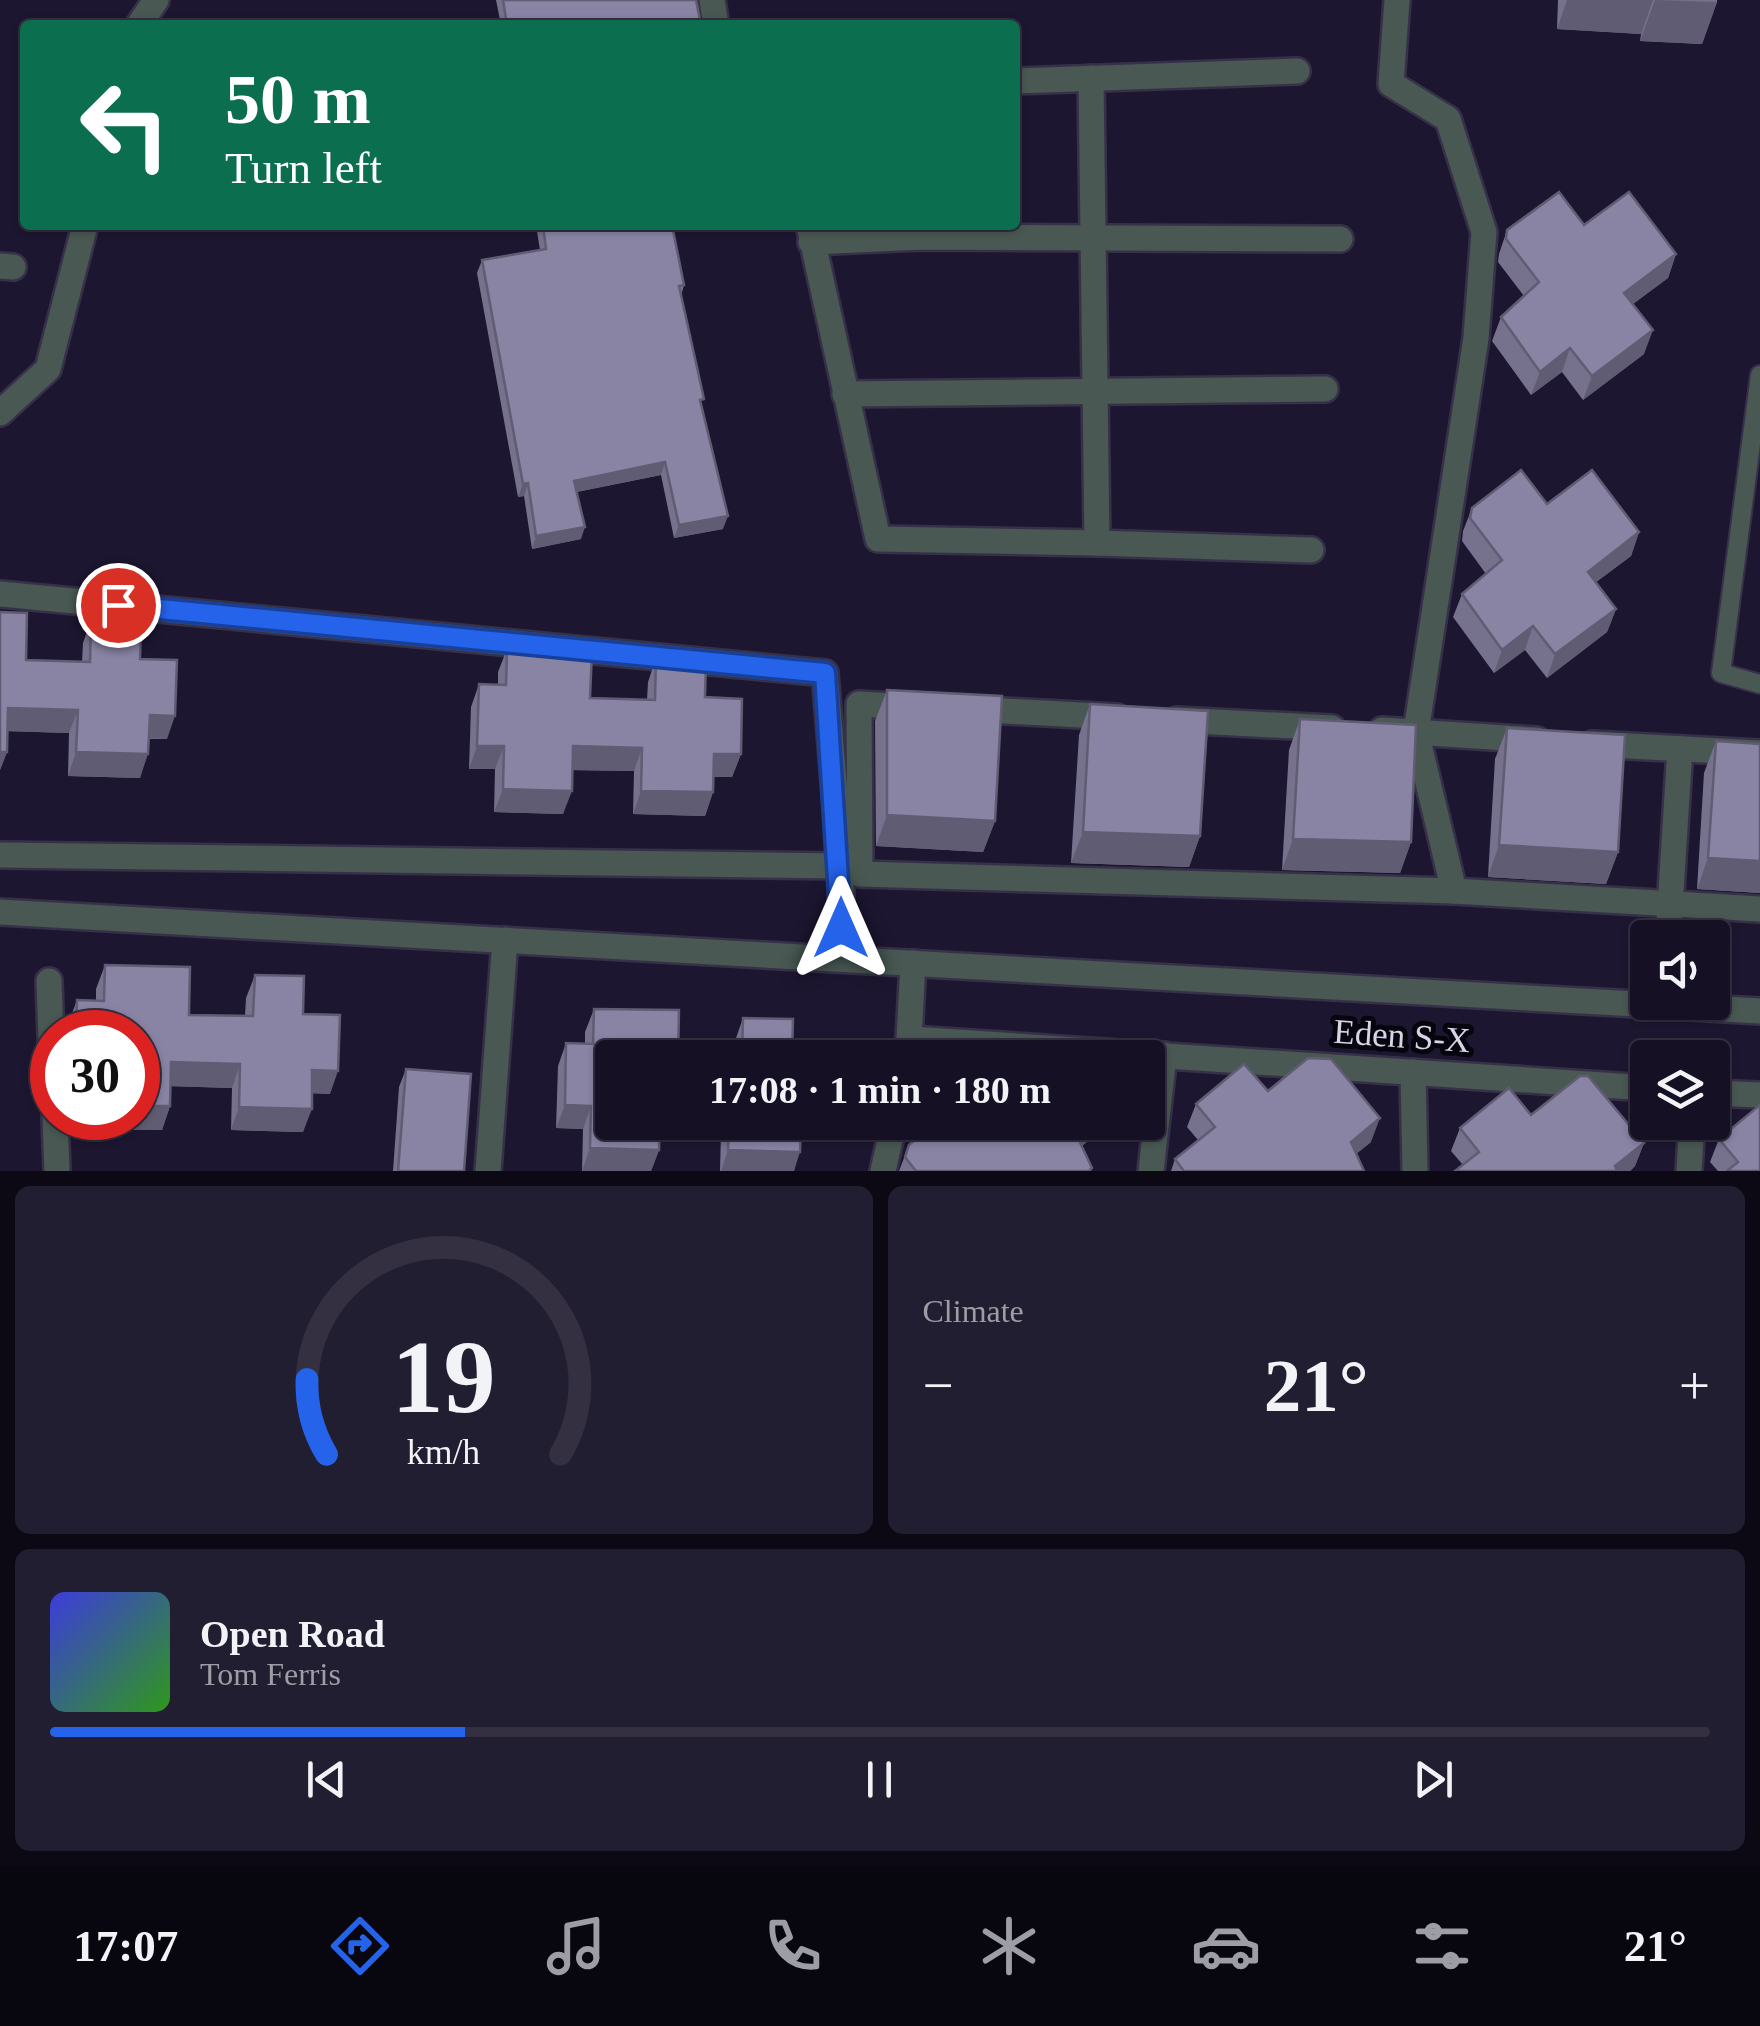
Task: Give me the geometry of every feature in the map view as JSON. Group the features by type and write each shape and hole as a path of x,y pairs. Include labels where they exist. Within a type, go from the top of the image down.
{"street":[{"path":"1397,0 1391,84 1448,118 1484,232 1476,338 1416,732 1454,892"},
{"path":"1020,81 1297,71"},
{"path":"1091,78 1097,543"},
{"path":"0,413 48,369 84,230"},
{"path":"1311,550 878,539 810,234 1093,241 1340,239"},
{"path":"845,394 1325,389"},
{"path":"0,594 825,673 841,866 842,959"},
{"path":"1760,753 859,704 860,874 1454,892 1760,909"},
{"path":"1670,920 1680,749"},
{"path":"0,855 841,866"},
{"path":"0,912 1630,1002"},
{"path":"488,1171 506,940"},
{"name":"Eden S-X","path":"910,1040 914,963"},
{"path":"49,980 50,1010"},
{"path":"1730,1009 1760,1011"},
{"name":"Eden S-X","path":"1165,1055 1630,1087"},
{"path":"1413,1072 1415,1171"},
{"path":"1730,1093 1760,1095"},
{"path":"56,1140 57,1171"},
{"path":"883,1171 890,1140"},
{"path":"1151,1171 1154,1140"},
{"path":"1689,1171 1691,1140"}],"lane":[{"path":"1760,375 1722,673 1760,684"}],"building":[{"path":"503,0 696,0 700,20 506,20"},
{"path":"1559,192 1584,225 1629,192 1676,254 1624,293 1653,330 1592,376 1570,348 1540,372 1501,317 1539,282 1506,239 1507,230"},
{"path":"544,230 673,230 684,285 679,286 704,399 700,400 728,516 679,525 665,462 574,481 585,527 536,536 482,260 546,249"},
{"path":"1521,470 1547,504 1592,470 1639,532 1588,572 1616,609 1555,654 1533,626 1502,650 1462,594 1502,560 1470,518 1472,508"},
{"path":"0,612 27,613 26,660 90,662 91,620 141,621 140,659 177,660 175,716 150,715 148,754 76,752 78,710 8,708 7,752 0,752"},
{"path":"507,649 592,651 590,698 655,700 656,658 706,659 705,697 742,699 741,754 714,754 713,792 641,791 642,748 573,746 572,791 503,789 504,746 477,746 479,684 506,685"},
{"path":"887,690 1002,696 995,821 887,815"},
{"path":"1090,704 1208,711 1200,836 1083,832"},
{"path":"1300,719 1416,725 1411,842 1293,839"},
{"path":"1507,728 1625,735 1618,852 1499,845"},
{"path":"1716,741 1760,744 1760,861 1708,858"},
{"path":"105,965 190,967 189,1015 253,1016 255,975 304,976 303,1014 340,1015 338,1071 312,1070 312,1109 239,1107 240,1064 171,1062 170,1106 160,1106 160,1010 77,1010 77,1000 104,1001"},
{"path":"594,1009 679,1010 678,1040 595,1040 595,1140 659,1140 659,1150 590,1148 591,1106 565,1105 566,1043 593,1044"},
{"path":"743,1018 793,1019 792,1040 742,1040"},
{"path":"1308,1058 1331,1059 1380,1118 1351,1142 1364,1171 1184,1171 1175,1159 1215,1127 1196,1104 1244,1064 1268,1091"},
{"path":"406,1069 471,1074 464,1171 398,1171"},
{"path":"1580,1076 1588,1076 1630,1126 1630,1140 1644,1143 1615,1166 1617,1171 1455,1171 1479,1152 1460,1128 1509,1088 1531,1115"},
{"path":"1760,1105 1760,1171 1727,1171 1738,1162 1720,1140 1730,1140 1730,1130"},
{"path":"728,1140 800,1140 800,1152 728,1150"},
{"path":"915,1140 1079,1140 1092,1168 916,1171 905,1157"}],"route":[{"path":"118,605 825,673 841,866 841,928"}]}
